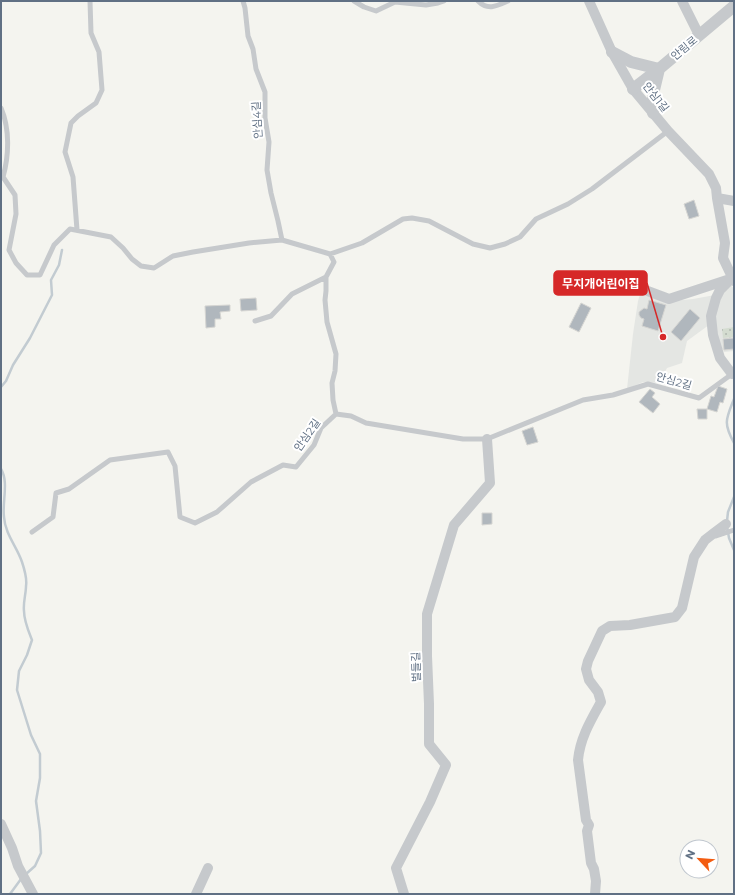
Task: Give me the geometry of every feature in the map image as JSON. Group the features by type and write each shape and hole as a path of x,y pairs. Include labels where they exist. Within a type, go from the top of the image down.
{"street":[{"name":"안심1길","path":"589,1 612,52 633,89 668,131 709,174 716,188 725,243 723,258 733,279"},
{"path":"682,1 699,35"},
{"name":"안림로","path":"633,89 734,6"},
{"path":"612,52 631,62 658,69 653,94 652,113"},
{"path":"717,198 734,201"},
{"path":"613,278 669,299 733,279"},
{"path":"733,279 720,290 711,316 713,335 720,358 733,374"},
{"name":"벌들길","path":"404,894 396,868 430,802 446,765 429,744 427,614 454,525 490,483 487,439"},
{"path":"595,894 596,881 594,869 591,863 587,830 589,825 586,820 578,760 579,750 584,735 601,702 598,692 589,680 586,669 588,661 602,631 610,626 630,626 675,617 682,608 694,557 704,540 730,527"},
{"path":"1,824 18,866 33,894"},
{"path":"196,894 208,868"}],"lane":[{"path":"76,230 74,177 65,152 71,123 96,103 102,90 99,52 91,34 90,1"},
{"name":"안심4길","path":"244,1 248,36 253,49 256,69 265,92 265,118 269,142 267,170 282,240"},
{"path":"354,1 364,7 376,11 394,2 426,5 444,1"},
{"path":"478,1 481,4 492,7 508,1"},
{"path":"1,108 8,136 3,177 15,196 16,214 9,250 16,263 27,276 40,275 54,245 70,229 112,237 132,259 141,266 154,268 173,256 249,243 282,240 330,254 362,243 403,219 412,218 428,221 473,244 490,248 520,237 536,219 568,204 592,189 668,131"},
{"path":"330,254 334,262 326,277 325,300 327,322 336,354 335,371 332,383 336,414"},
{"path":"255,321 271,316 292,294 326,277"},
{"name":"안심2길","path":"32,532 53,517 56,493 68,489 110,460 168,452 175,466 180,518 195,523 217,512 251,482 283,465 296,467 314,445 322,428 336,414 352,416 366,423 463,439 487,439 583,400 613,395 648,384 699,398 733,374"},
{"path":"716,536 730,527"}],"shaded area":[{"path":"730,284 734,289 734,351 724,352 717,340 713,322 687,341 682,363 667,368 659,383 643,382 627,389 633,334 641,291 672,301 715,295"},
{"path":"734,327 734,337 723,338 722,329"}],"building":[{"path":"694,200 699,216 689,219 684,204"},
{"path":"256,298 257,310 241,311 240,299"},
{"path":"649,300 666,305 658,331 642,326 644,319 641,318 639,312 644,308 647,309"},
{"path":"581,303 591,308 579,332 569,327"},
{"path":"230,305 230,311 220,312 221,319 215,319 215,327 206,328 205,306"},
{"path":"690,309 700,318 681,341 671,332"},
{"path":"734,338 734,349 724,350 723,339"},
{"path":"718,386 727,389 723,403 720,402 717,412 707,409 711,396 714,397"},
{"path":"650,389 655,393 652,397 660,404 653,413 639,402"},
{"path":"697,409 707,409 707,419 698,419"},
{"path":"533,427 538,442 527,445 522,431"},
{"path":"482,513 492,513 492,524 482,525"}],"waterway":[{"path":"1,387 6,381 13,365 30,338 52,295 51,280 59,265 62,250"},
{"path":"734,399 727,421 728,430 734,443"},
{"path":"1,469 5,480 5,523 9,535 20,556 26,577 24,615 26,626 32,640 19,671 17,690 31,735 40,754 40,778 36,801 41,853 35,866 26,874"},
{"path":"727,521 728,512 734,497"},
{"path":"727,526 729,538 734,550"},
{"path":"10,894 21,879"}],"place":[{"name":"무지개어린이집","path":"663,337"}]}
